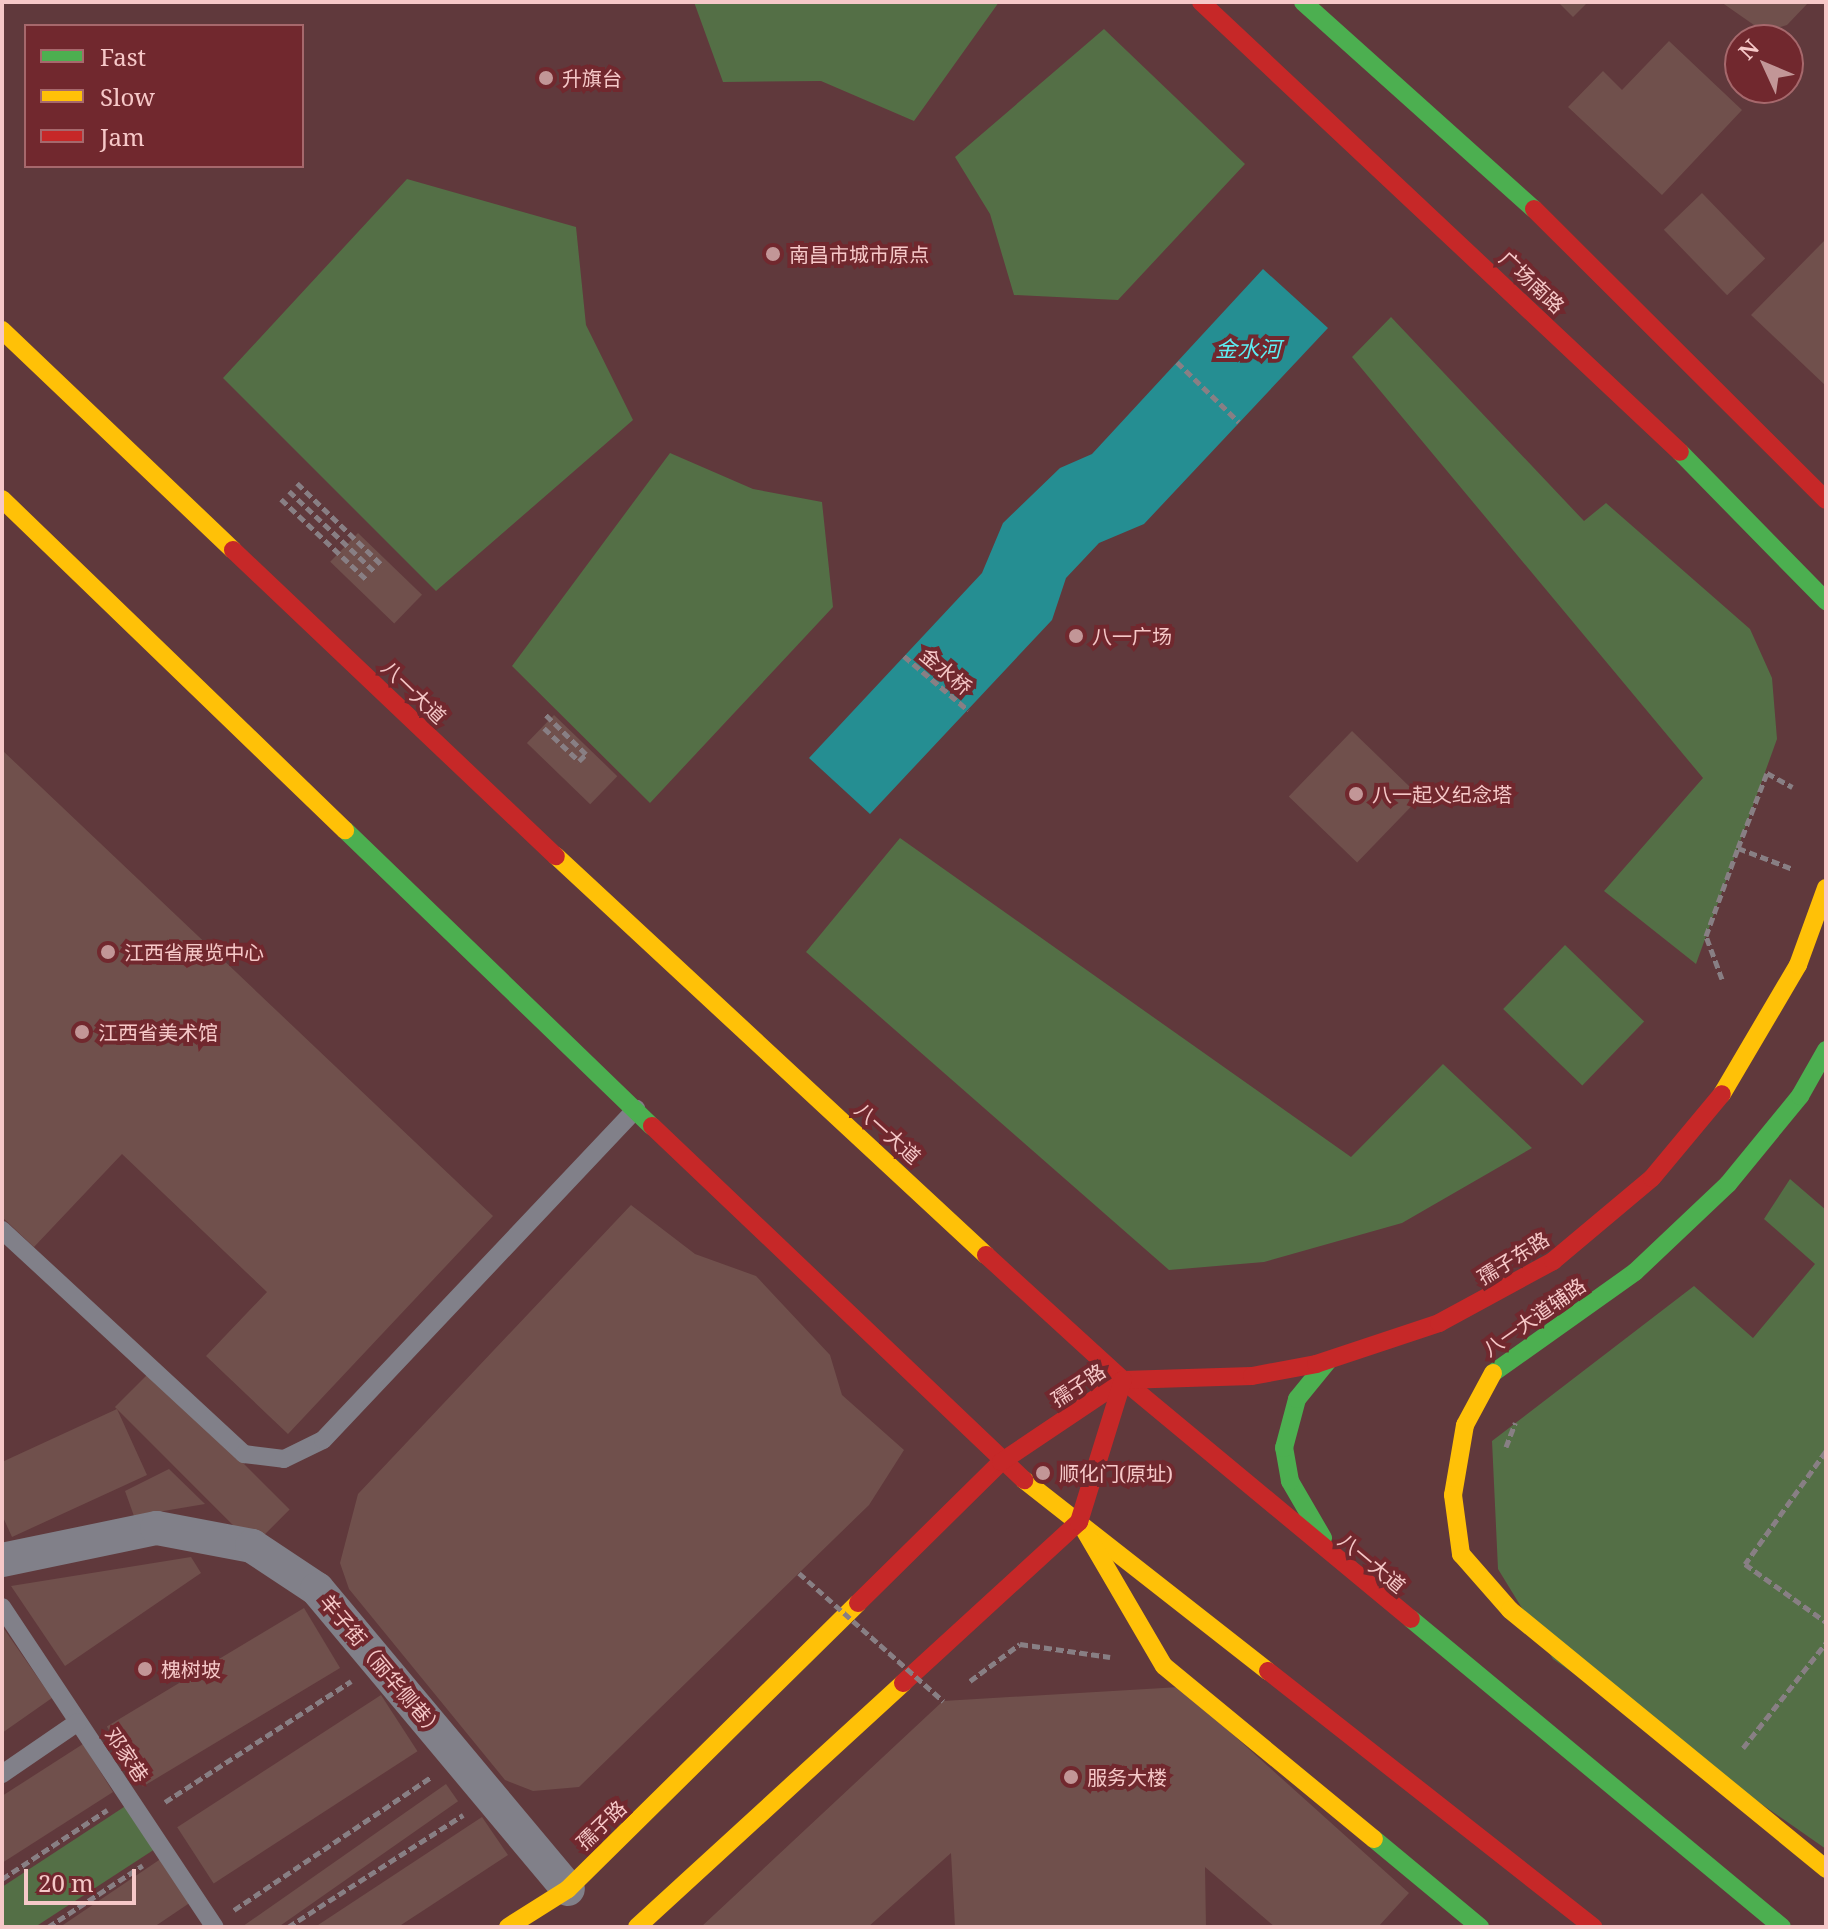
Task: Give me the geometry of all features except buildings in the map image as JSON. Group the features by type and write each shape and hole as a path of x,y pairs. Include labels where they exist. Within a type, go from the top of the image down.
{"main road":[{"name":"广场南路","path":"1201,2 1738,506 1826,601"},
{"path":"1303,2 1502,177 1826,500"},
{"name":"八一大道","path":"2,330 728,1020 1123,1380 1338,1564 1782,1927"},
{"path":"2,499 638,1108 1001,1462 1593,1927"},
{"name":"孺子东路","path":"1123,1380 1252,1376 1328,1361 1497,1295 1604,1221 1696,1130 1770,1023 1798,965 1826,888"},
{"name":"孺子东路","path":"1798,965 1826,933"},
{"name":"八一大道辅路","path":"1826,1050 1800,1096 1728,1184 1635,1272 1487,1377 1465,1425 1453,1495 1461,1554 1510,1610 1826,1869"},
{"path":"1328,1361 1297,1399 1284,1448 1290,1481 1338,1564"},
{"name":"孺子路","path":"508,1927 568,1889 1001,1462 1123,1380"},
{"name":"孺子路","path":"1079,1522 1123,1380"},
{"path":"637,1927 1079,1522"},
{"path":"1079,1522 1164,1666 1480,1927"}],"street":[{"name":"羊子街（丽华侧巷）","path":"2,1560 157,1528 252,1546 317,1589 568,1889"}],"lane":[{"path":"2,1230 244,1454 284,1459 323,1440 638,1108"},
{"name":"邓家巷","path":"2,1607 214,1926"},
{"path":"2,1774 78,1722"}],"path":[{"path":"1177,362 1239,422"},
{"path":"297,483 383,566"},
{"path":"289,491 376,573"},
{"path":"281,499 368,581"},
{"name":"金水桥","path":"904,656 968,710"},
{"path":"544,728 579,761 586,754 545,714"},
{"path":"1722,979 1706,936 1738,848 1767,773 1792,787"},
{"path":"1738,848 1799,871"},
{"path":"1826,1451 1745,1564 1826,1622"},
{"path":"799,1573 943,1701 1020,1644"},
{"path":"1718,1780 1826,1643"},
{"path":"141,1817 379,1663"},
{"path":"214,1926 459,1758"},
{"path":"2,1879 128,1797"},
{"path":"288,1927 463,1815"},
{"path":"48,1927 164,1851"}],"green space":[{"path":"694,2 999,2 914,121 821,81 723,82"},
{"path":"1104,29 1245,164 1118,300 1014,295 990,214 955,157"},
{"path":"407,179 576,227 586,325 633,420 436,591 223,378"},
{"path":"1391,317 1584,521 1606,503 1750,629 1772,678 1777,739 1696,964 1604,891 1703,778 1352,357"},
{"path":"670,453 753,489 822,502 833,607 650,803 512,666"},
{"path":"900,838 1351,1157 1443,1064 1532,1148 1402,1223 1264,1262 1169,1270 806,952"},
{"path":"1565,945 1644,1021 1582,1085 1503,1009"},
{"path":"1790,1179 1826,1210 1826,1849 1553,1659 1498,1569 1492,1441 1694,1286 1753,1338 1815,1264 1764,1219"},
{"path":"127,1805 155,1849 35,1927 2,1927 2,1887"}],"water":[{"name":"金水河","path":"1263,269 1328,328 1144,524 1099,543 1066,578 1052,620 870,814 809,758 982,573 1003,523 1060,468 1092,454"}],"traffic: fast":[{"path":"1303,2 1534,209"},
{"path":"1680,452 1826,601"},
{"path":"345,830 652,1126"},
{"path":"1493,1373 1635,1272 1728,1184 1800,1096 1826,1050"},
{"path":"1323,1538 1290,1481 1284,1448 1297,1399 1328,1361"},
{"path":"1411,1619 1782,1927"},
{"path":"1374,1839 1480,1927"}],"traffic: slow":[{"path":"2,330 233,550"},
{"path":"2,499 345,830"},
{"path":"556,856 986,1255"},
{"path":"1722,1094 1798,965 1826,888"},
{"path":"1493,1373 1465,1425 1453,1495 1461,1554 1510,1610 1826,1869"},
{"path":"1024,1480 1268,1671"},
{"path":"1085,1531 1164,1666 1374,1839"},
{"path":"508,1927 568,1889 858,1603"},
{"path":"637,1927 903,1683"}],"traffic: jam":[{"path":"1201,2 1680,452"},
{"path":"1534,209 1826,500"},
{"path":"233,550 556,856"},
{"path":"1123,1380 1252,1376 1316,1364 1439,1323 1553,1261 1652,1178 1722,1094"},
{"path":"652,1126 1024,1480"},
{"path":"986,1255 1123,1380 1411,1619"},
{"path":"858,1603 1001,1462 1123,1380"},
{"path":"903,1683 1079,1522 1123,1380"},
{"path":"1268,1671 1593,1927"}],"place":[{"name":"升旗台","path":"546,78"},
{"name":"南昌市城市原点","path":"773,254"},
{"name":"八一广场","path":"1076,636"},
{"name":"八一起义纪念塔","path":"1356,794"},
{"name":"江西省展览中心","path":"108,952"},
{"name":"江西省美术馆","path":"82,1032"},
{"name":"顺化门(原址)","path":"1043,1473"},
{"name":"槐树坡","path":"145,1669"},
{"name":"服务大楼","path":"1071,1777"}]}
